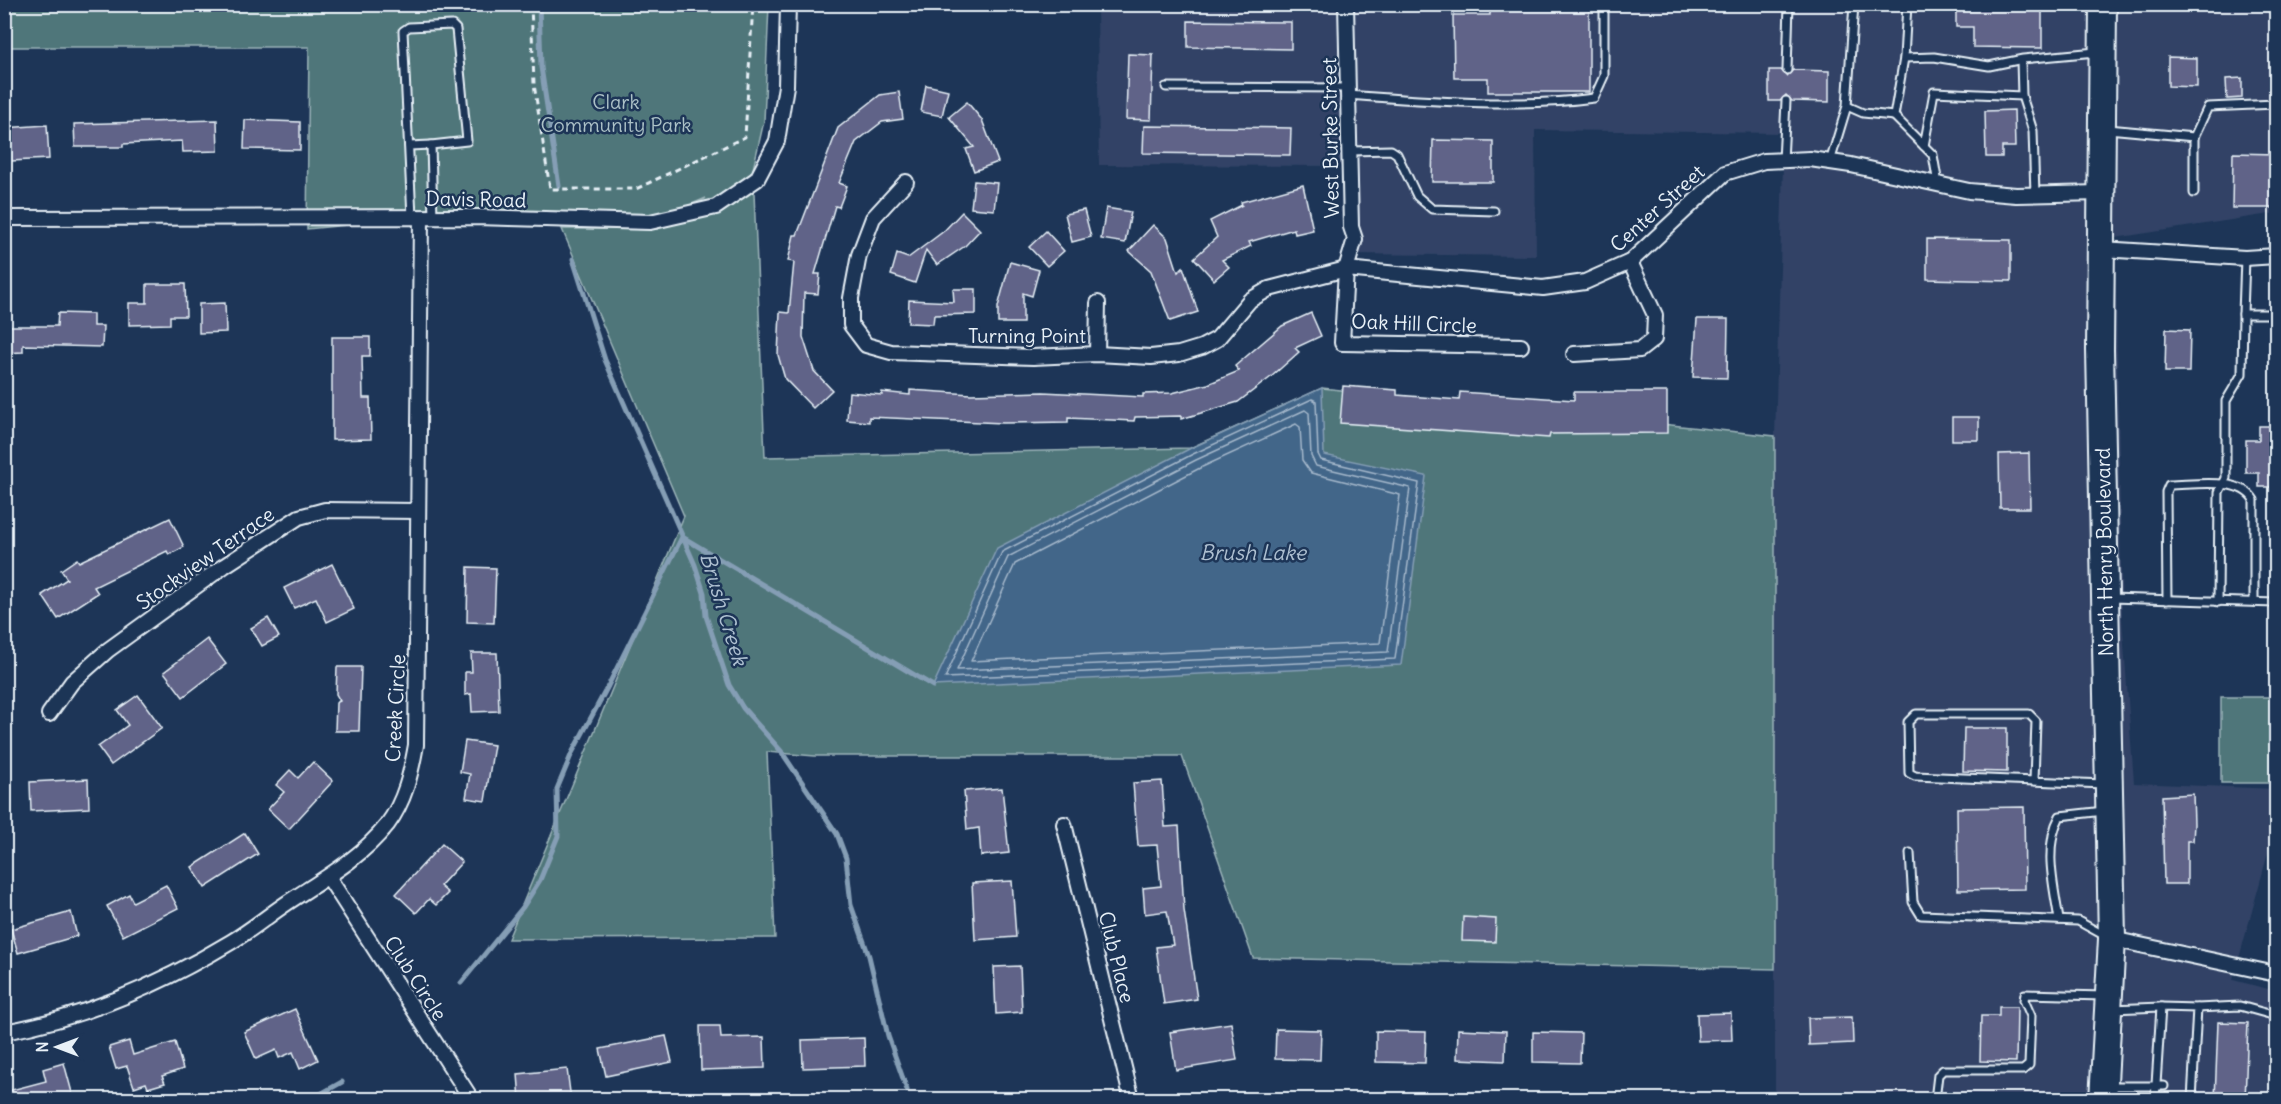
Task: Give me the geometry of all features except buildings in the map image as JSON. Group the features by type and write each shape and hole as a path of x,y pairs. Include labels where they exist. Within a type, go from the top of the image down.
{"highway":[{"name":"North Henry Boulevard","path":"2103,4 2100,350 2112,939 2104,1093"}],"street":[{"name":"Davis Road","path":"4,218 422,218 650,222 716,207 757,179 777,141 786,86 788,4"},
{"name":"West Burke Street","path":"1346,4 1352,227 1355,239 1346,269"},
{"name":"Center Street","path":"1346,269 1543,288 1585,282 1630,262 1725,173 1764,161 1830,162 1969,191 2035,195 2100,194"},
{"name":"Turning Point","path":"906,182 873,218 859,255 851,298 851,324 866,345 891,352 1034,357 1097,354 1151,357 1179,354 1202,347 1217,339 1250,300 1269,289 1346,269"},
{"name":"Creek Circle","path":"4,1032 96,1006 171,975 233,940 329,878 368,846 388,823 403,797 412,769 416,745 418,704 417,511 422,218"},
{"path":"2102,249 2245,258 2277,256"},
{"path":"1574,354 1640,350 1654,339 1655,315 1630,262"},
{"name":"Oak Hill Circle","path":"1346,269 1342,343 1521,346"},
{"path":"1097,354 1098,303"},
{"name":"Stockview Terrace","path":"49,714 72,682 108,650 234,559 299,517 325,510 417,511"},
{"name":"Club Place","path":"1064,824 1132,1100"},
{"name":"Club Circle","path":"329,878 472,1100"},
{"path":"2112,939 2277,974"}],"lane":[{"path":"1166,87 1348,92 1494,101 1572,101 1594,98 1604,76 1604,4"},
{"path":"1787,70 1789,4"},
{"path":"1830,162 1847,106 1854,4"},
{"path":"1894,116 1904,58 1907,4"},
{"path":"409,146 467,141 456,29 452,25 409,27 403,31 409,146 422,218"},
{"path":"1904,58 1934,57 1989,66 2020,60 2102,51"},
{"path":"2020,60 2022,96 2033,131 2035,195"},
{"path":"1924,146 1934,92 2022,96"},
{"path":"1783,160 1786,101"},
{"path":"2194,193 2194,137 2208,107 2277,104"},
{"path":"1847,106 1863,113 1894,116 1934,155 1938,184"},
{"path":"2101,128 2194,137"},
{"path":"422,218 431,145"},
{"path":"1350,151 1391,150 1396,154 1417,195 1432,209 1494,211"},
{"path":"2218,602 2219,492 2226,478 2226,401 2242,374 2245,258"},
{"path":"2243,314 2277,314"},
{"path":"2167,600 2166,492 2169,485 2223,485 2241,488 2251,494 2254,500 2254,602"},
{"path":"2105,598 2277,603"},
{"path":"2034,781 2036,721 2029,714 1916,714 1908,722 1909,773 1915,776 2034,781 2110,784"},
{"path":"2059,920 2051,861 2053,830 2060,816 2110,811"},
{"path":"1910,853 1913,902 1921,915 2078,921 2112,939"},
{"path":"1935,1100 1938,1075 1943,1070 2023,1070 2029,1065 2031,1017 2024,1000 2025,994 2161,1007 2240,1006 2277,1016"},
{"path":"2155,1100 2160,1086 2161,1007"},
{"path":"2192,1100 2190,1061 2196,1008"},
{"path":"2104,1093 2160,1086"},
{"path":"2183,1086 2192,1086"}],"path":[{"path":"531,4 534,84 550,189 636,189 745,137 753,4"}],"shaded area":[{"path":"1342,4 2276,5 2276,213 2115,238 2122,617 2134,783 2276,789 2276,824 2233,980 2276,991 2276,1099 1775,1099 1775,436 1784,133 1535,130 1536,256 1351,254 1350,166 1099,165 1097,5 1341,8"}],"green space":[{"name":"Clark Community Park","path":"5,5 769,5 764,121 753,169 765,457 1190,448 1322,388 1775,436 1775,969 1253,958 1182,756 815,756 767,752 775,938 508,939 684,516 562,229 658,229 706,198 650,222 421,218 307,229 309,47 5,47"},
{"path":"2221,697 2276,697 2276,783 2221,783"}],"water":[{"name":"Brush Lake","path":"1322,388 1324,455 1426,476 1401,665 933,686 997,548 1191,448"}],"waterway":[{"name":"Brush Creek","path":"539,4 541,67 559,186"},
{"name":"Brush Creek","path":"573,259 605,360 695,565 704,593 706,616 729,685 743,708 781,751 837,834 846,858 851,905 869,956 888,1036 907,1090"},
{"path":"461,983 523,907 540,880 558,836 557,789 572,753 682,537"},
{"path":"684,538 933,686"},
{"path":"310,1100 342,1082"}]}
